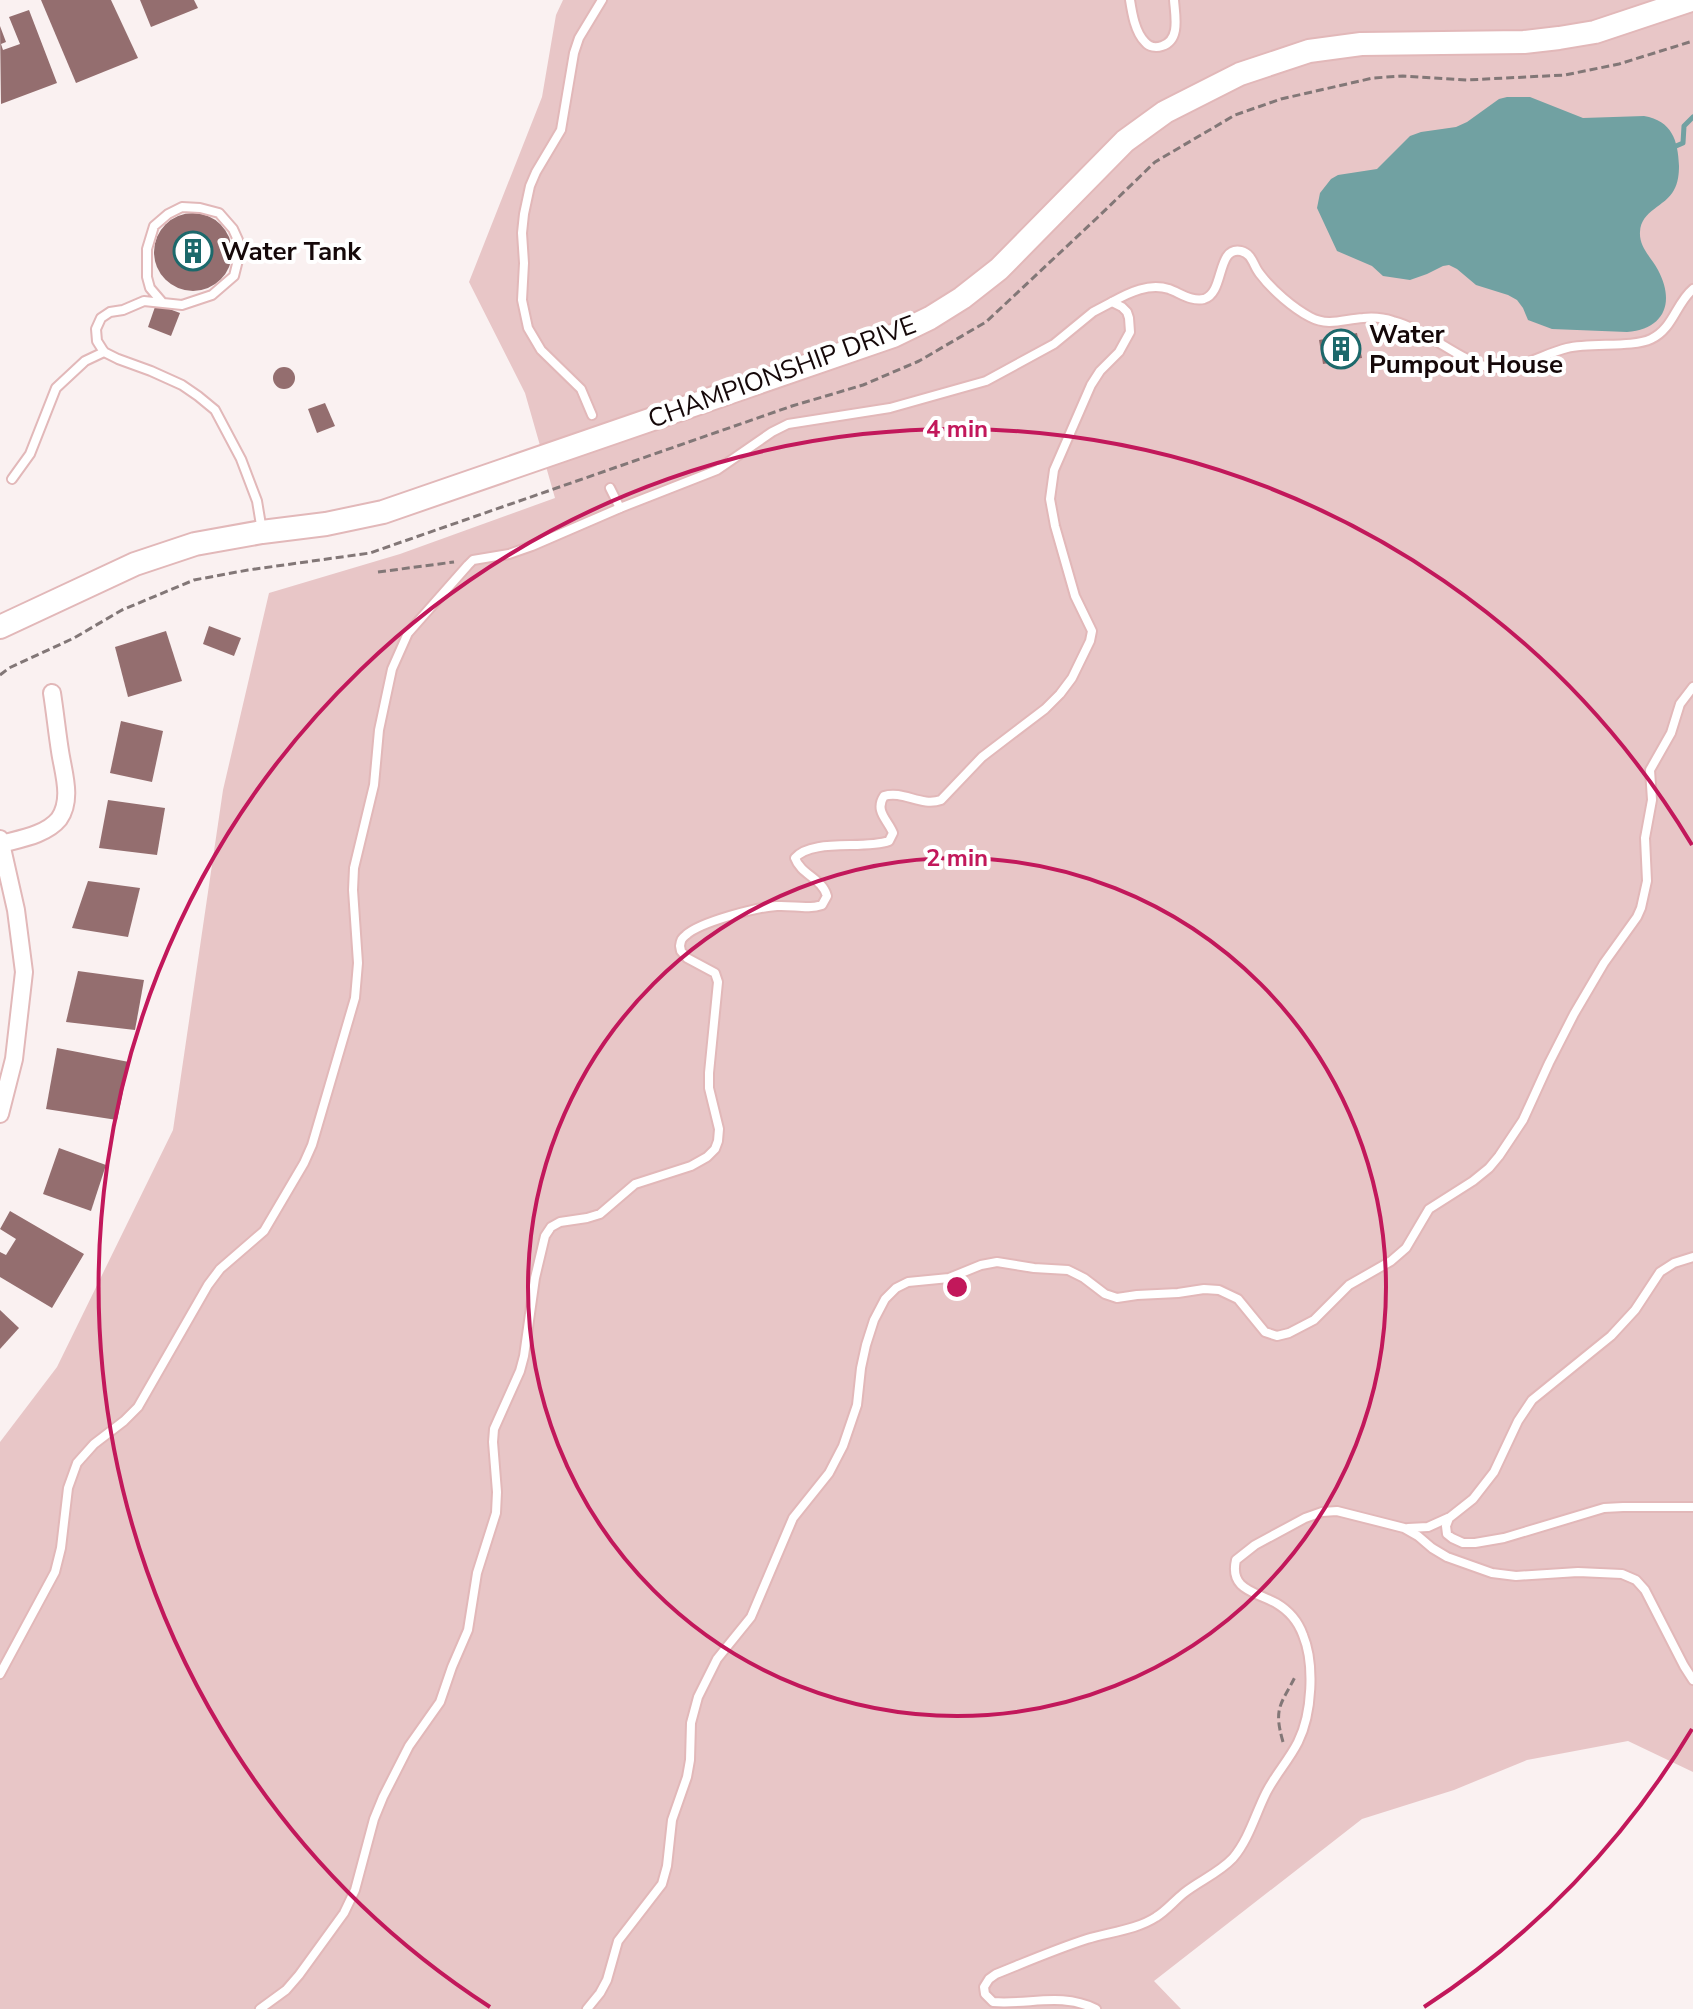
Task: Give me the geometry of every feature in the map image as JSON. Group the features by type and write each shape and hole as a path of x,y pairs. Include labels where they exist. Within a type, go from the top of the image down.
{"street":[{"name":"CHAMPIONSHIP DRIVE","path":"0,627 135,564 195,544 383,512 893,336 962,298 999,269 1125,141 1165,112 1240,74 1309,51 1361,44 1524,42 1559,38 1595,32 1691,0"},
{"path":"0,1114 14,1059 24,972 16,910 0,842 45,830 58,819 66,802 66,778 52,693"}],"lane":[{"path":"592,415 581,389 541,350 528,328 522,300 523,224 533,177 561,130 579,38 602,0"},
{"path":"1130,0 1139,34 1146,44 1156,47 1172,38 1176,22 1174,0"},
{"path":"162,302 150,288 147,277 147,249 154,226 182,207 219,213 238,240 239,256 234,276 212,295 182,305 144,301 110,312 101,318 96,329 97,341 104,352 182,385 215,410 241,459 257,501 262,532"},
{"path":"0,1674 55,1572 68,1488 77,1463 94,1444 138,1407 212,1279 264,1231 308,1155 355,998 358,963 354,868 374,785 379,730 392,669 408,633 468,565 477,559 509,554 532,546 717,470 788,424 890,408 986,381 1054,344 1093,312 1139,289 1169,289 1196,300 1208,297 1216,288 1228,255 1233,252 1243,252 1251,258 1260,275 1275,290 1314,319 1327,323 1367,317 1396,322 1476,363 1500,369 1571,347 1651,340 1667,327 1693,289"},
{"path":"260,2009 286,1990 344,1913 359,1881 374,1819 383,1797 409,1746 440,1702 466,1637 477,1573 496,1513 494,1429 524,1356 535,1278 545,1236 551,1227 560,1222 600,1214 635,1184 703,1160 715,1149 719,1129 709,1088 709,1073 718,982 715,973 683,955 680,946 683,937 701,926 758,909 822,905 826,891 798,866 797,854 816,847 871,845 889,841 893,833 880,811 884,796 897,794 926,803 941,800 982,757 1045,709 1072,678 1092,631 1075,596 1050,499 1057,463 1091,385 1119,352 1130,332 1127,312 1112,302"},
{"path":"12,479 30,454 56,388 85,361 104,352"},
{"path":"610,488 620,508"},
{"path":"587,2009 607,1980 618,1941 662,1884 672,1820 687,1777 691,1723 698,1697 717,1659 751,1617 793,1518 829,1473 843,1446 855,1413 866,1345 885,1299 908,1282 949,1278 997,1262 1068,1270 1105,1294 1117,1298 1219,1290 1238,1299 1265,1332 1277,1336 1314,1320 1349,1285 1391,1261 1406,1248 1429,1209 1489,1168 1523,1120 1574,1014 1641,908 1647,881 1645,838 1652,800 1650,770 1671,733 1680,704 1693,687"},
{"path":"1404,1528 1428,1527 1465,1507 1494,1472 1518,1421 1532,1400 1611,1336 1635,1310 1660,1272 1674,1263 1693,1257"},
{"path":"1449,1518 1447,1534 1463,1543 1475,1543 1504,1538 1604,1508 1693,1507"},
{"path":"1096,2009 1064,1999 993,2002 985,1994 984,1987 996,1974 1074,1943 1127,1929 1159,1916 1186,1892 1226,1864 1242,1847 1265,1794 1301,1734 1307,1715 1310,1679 1303,1635 1291,1615 1249,1591 1236,1579 1236,1560 1262,1540 1322,1512 1342,1512 1404,1528 1447,1557 1492,1573 1516,1576 1566,1572 1622,1574 1632,1578 1645,1590 1693,1680"}],"path":[{"path":"378,572 477,559"},
{"path":"1290,1756 1280,1731 1279,1706 1308,1655"}],"shaded area":[{"path":"563,0 1693,0 1693,1772 1628,1741 1527,1760 1454,1790 1362,1819 1154,1981 1181,2009 0,2009 0,1442 57,1367 173,1130 223,790 269,593 400,554 555,498 525,393 469,282 542,97 556,15"}],"water":[{"path":"1507,97 1530,97 1583,118 1644,116 1661,122 1672,133 1678,157 1676,184 1670,196 1644,219 1640,232 1643,247 1658,270 1666,293 1663,312 1650,326 1627,332 1552,329 1528,320 1517,300 1476,285 1449,265 1410,280 1383,276 1372,266 1337,251 1317,208 1320,193 1331,179 1338,175 1377,169 1410,136 1456,127"}],"building":[{"path":"41,0 111,0 138,58 76,83"},
{"path":"140,0 194,0 198,8 151,27"},
{"path":"29,10 57,83 1,104 0,26 6,42 1,44 3,50 20,44 9,17"},
{"name":"Water Tank","path":"193,213 208,216 220,225 229,237 232,252 229,267 220,279 208,288 193,291 178,288 166,279 157,267 154,252 157,237 166,225 178,216"},
{"path":"156,304 180,313 171,336 148,327"},
{"name":"Water Pumpout House","path":"1357,333 1362,358 1323,364 1319,340"},
{"path":"284,367 292,370 295,378 292,386 284,389 276,386 273,378 276,370"},
{"path":"325,403 335,426 317,433 308,409"},
{"path":"209,626 241,638 234,656 203,644"},
{"path":"166,631 182,681 128,697 115,647"},
{"path":"121,721 163,731 152,782 110,773"},
{"path":"108,800 165,808 157,855 99,848"},
{"path":"88,881 140,888 128,937 72,928"},
{"path":"78,971 144,980 135,1030 66,1022"},
{"path":"57,1048 129,1062 117,1120 46,1109"},
{"path":"59,1148 106,1165 91,1211 43,1194"},
{"path":"10,1211 84,1254 52,1308 0,1277 0,1252 6,1255 16,1239 0,1229"},
{"path":"0,1310 19,1328 0,1349"}],"waterway":[{"path":"1676,146 1683,143 1684,126 1693,117"}],"place":[{"name":"Water Tank","path":"193,251"},
{"name":"Water Pumpout House","path":"1341,349"}]}
